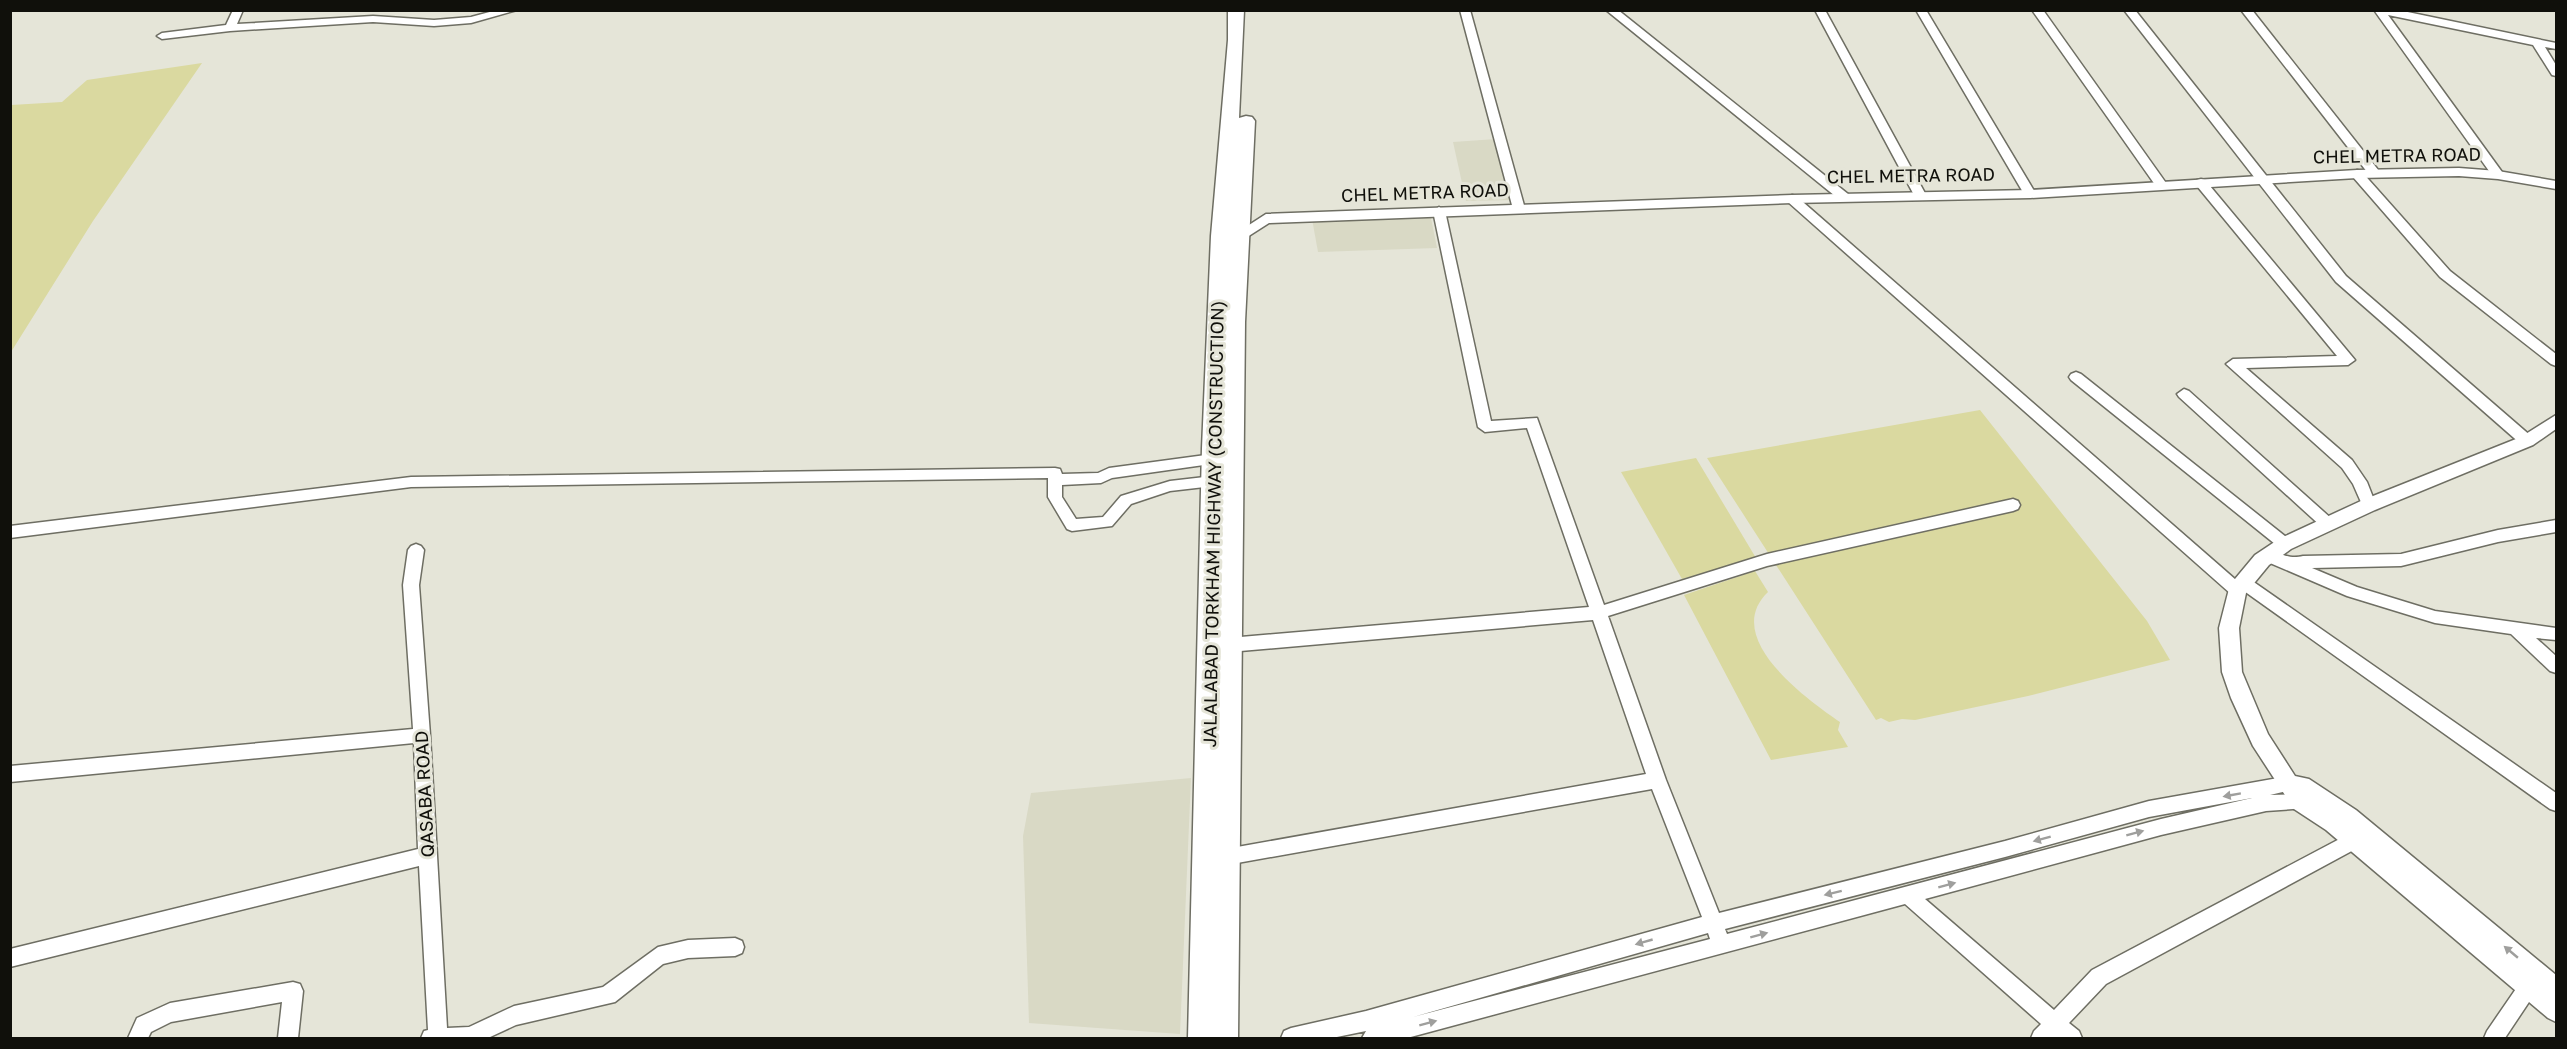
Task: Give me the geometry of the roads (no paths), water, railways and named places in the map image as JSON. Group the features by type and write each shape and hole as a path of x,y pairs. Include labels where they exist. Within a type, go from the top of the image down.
{"highway":[{"name":"JALALABAD TORKHAM HIGHWAY (CONSTRUCTION)","path":"1219,473 1221,236 1236,40 1236,10"},
{"path":"1222,1038 1229,645 1221,559 1219,473 1242,205 1250,10"},
{"name":"JALALABAD TORKHAM HIGHWAY (CONSTRUCTION)","path":"1204,1038 1221,559"}],"street":[{"path":"230,28 238,10"},
{"path":"162,36 230,28 373,18 434,23 471,20 512,10"},
{"path":"1465,10 1519,209"},
{"path":"1611,10 1844,197"},
{"path":"1820,10 1920,195"},
{"path":"1921,10 2030,194"},
{"path":"2037,10 2162,186"},
{"path":"2129,10 2341,279 2527,441"},
{"path":"2246,10 2375,174"},
{"path":"2380,10 2556,46"},
{"path":"2380,10 2498,175"},
{"path":"2537,42 2556,73"},
{"name":"CHEL METRA ROAD","path":"1266,219 1844,197 2030,194 2261,178 2357,174 2459,172 2498,175 2556,185"},
{"path":"2357,174 2445,274 2556,361"},
{"path":"2201,183 2348,360 2233,364 2347,464 2360,482 2369,505"},
{"path":"1792,199 2240,586 2556,803"},
{"path":"1242,205 1250,213 1266,219"},
{"path":"1439,211 1485,427 1532,422 1657,780 1722,945"},
{"path":"1239,236 1266,219"},
{"path":"2076,377 2285,543"},
{"path":"2184,394 2328,524"},
{"path":"2556,421 2527,441 2369,505 2285,543 2268,556 2240,586 2229,628 2232,672 2241,698 2260,740 2295,793 2355,840 2556,1010"},
{"path":"10,532 411,482 1055,472 1055,497 1072,525 1107,522 1126,500 1219,473"},
{"path":"1055,480 1101,478 1109,473 1219,473"},
{"path":"1229,645 1598,613 1767,560 2013,505"},
{"path":"2290,565 2303,562 2401,560 2489,538 2556,526"},
{"name":"QASABA ROAD","path":"416,550 411,585 422,735 435,1038"},
{"path":"2268,556 2353,592 2435,617 2556,634"},
{"path":"2515,628 2556,666"},
{"path":"10,774 422,735"},
{"path":"1226,856 1657,780"},
{"path":"1372,1038 1909,896 2097,843 2266,803 2295,793 2302,786 2349,817 2556,989"},
{"path":"1291,1038 1366,1021 1713,923 2005,849 2149,809 2295,793"},
{"path":"2149,809 2160,827"},
{"path":"2085,828 2097,843"},
{"path":"2041,1038 2099,977 2355,840"},
{"path":"2005,849 2016,866"},
{"path":"10,958 428,855"},
{"path":"1873,882 1884,902"},
{"path":"1909,896 2072,1038"},
{"path":"435,1038 470,1037 514,1016 608,995 658,956 688,949 735,947"},
{"path":"2494,1038 2529,987"},
{"path":"138,1038 144,1025 170,1013 293,991 288,1038"}]}
